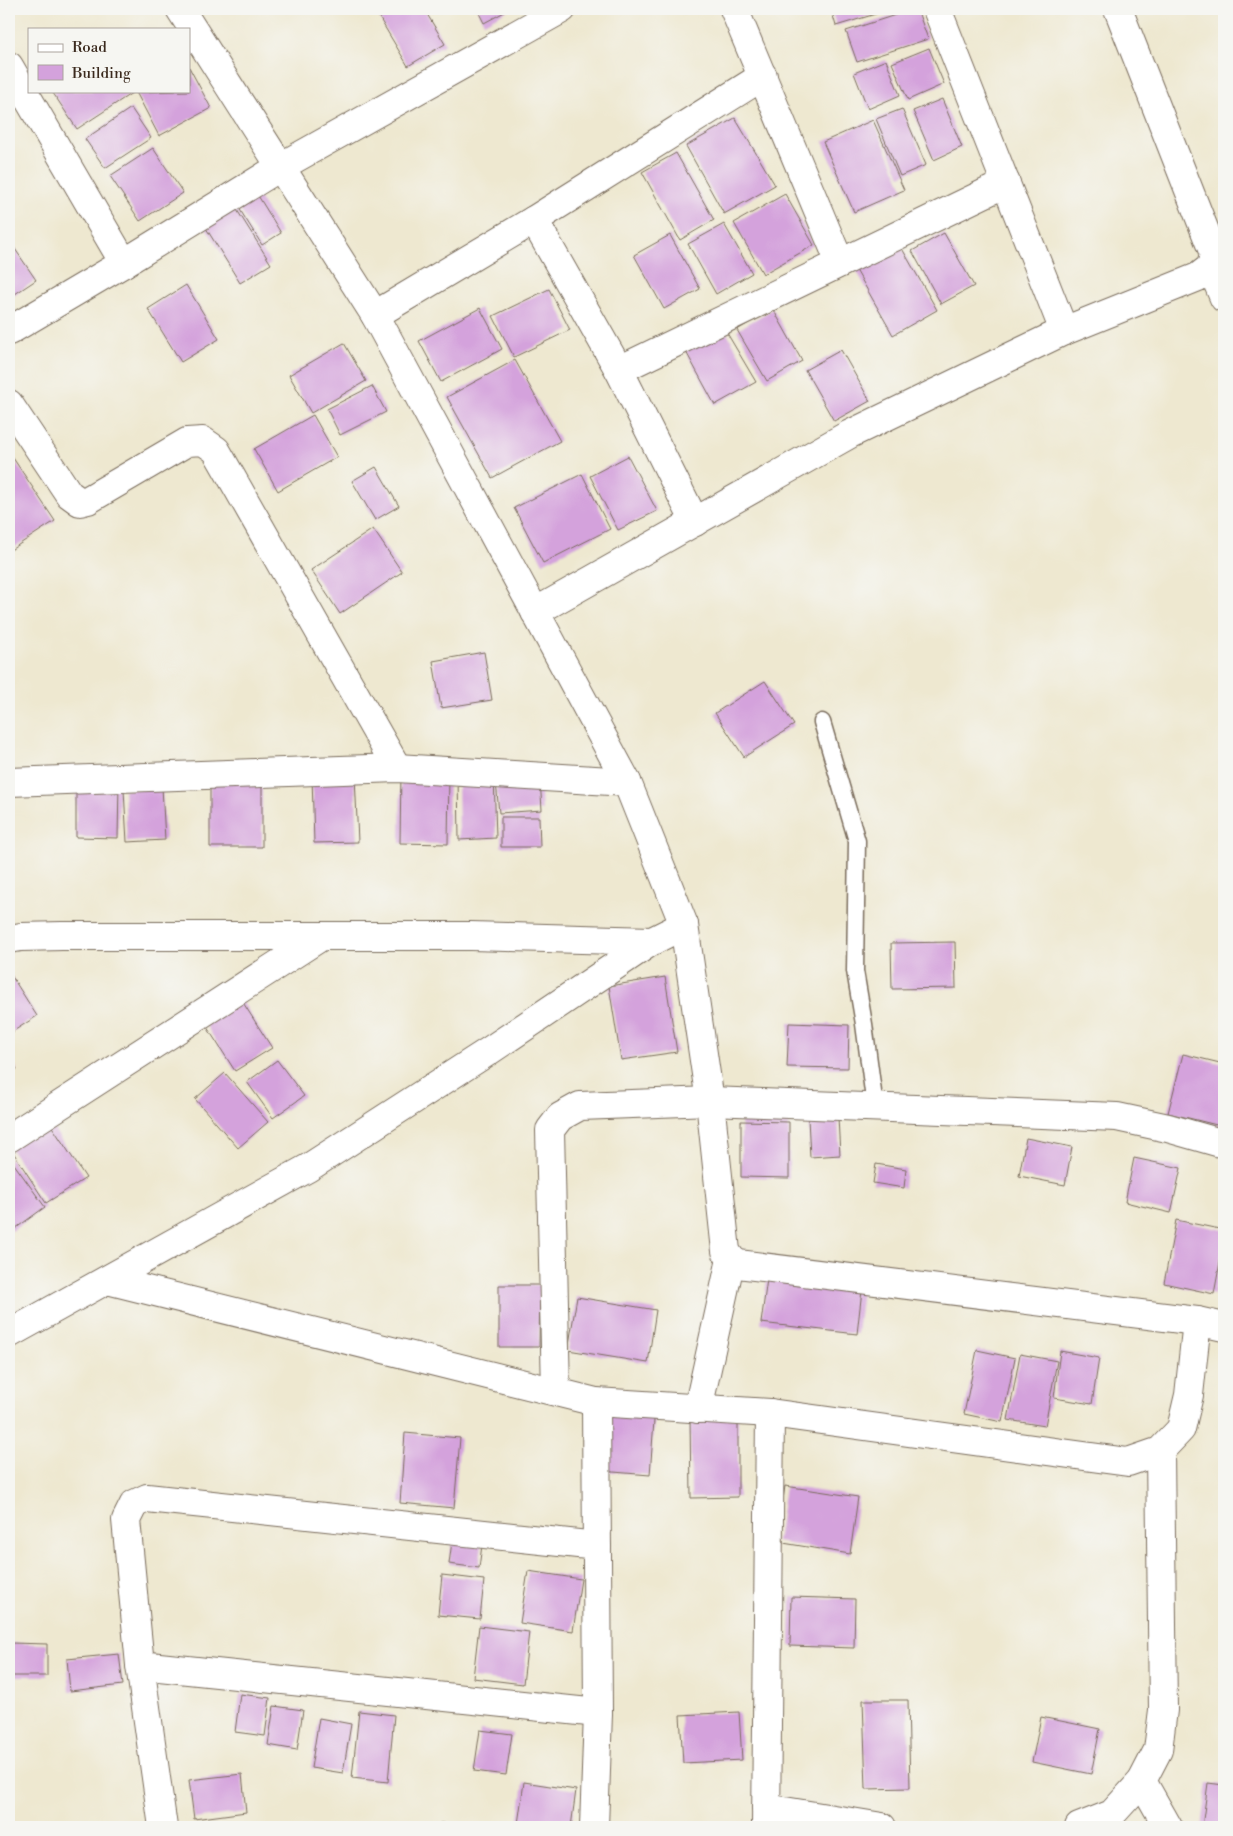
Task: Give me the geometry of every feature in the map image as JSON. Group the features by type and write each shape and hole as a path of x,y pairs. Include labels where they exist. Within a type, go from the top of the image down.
{"street":[{"path":"180,9 376,315 627,782 684,925 710,1101 726,1251 731,1259 738,1264 1197,1321 1224,1327"},
{"path":"9,331 124,263 280,166 562,9"},
{"path":"734,9 840,264"},
{"path":"937,9 1064,331"},
{"path":"535,612 850,434 1064,331 1198,277 1219,281 1214,254 1118,9"},
{"path":"9,66 124,263"},
{"path":"376,315 534,220 763,76"},
{"path":"620,370 1006,183"},
{"path":"534,220 620,370 695,522"},
{"path":"9,404 69,494 80,502 88,500 187,442 203,441 216,450 397,768"},
{"path":"9,782 397,768 627,782"},
{"path":"9,1334 308,1168 489,1051 652,941 684,925"},
{"path":"9,940 21,937 62,936 471,936 652,941"},
{"path":"9,1138 322,936"},
{"path":"556,1391 550,1130 560,1116 580,1106 710,1101 1117,1117 1168,1128 1224,1144"},
{"path":"698,1409 731,1259"},
{"path":"107,1280 596,1402 770,1413 1128,1462 1160,1451 1180,1429 1189,1395 1197,1321"},
{"path":"594,1827 598,1713 596,1402"},
{"path":"770,1413 766,1818 882,1827"},
{"path":"1079,1827 1112,1814 1142,1781 1158,1750 1163,1710 1160,1451"},
{"path":"163,1827 140,1665 126,1520 134,1504 147,1498 597,1546"},
{"path":"140,1665 598,1713"},
{"path":"1142,1781 1168,1827"}],"lane":[{"path":"822,722 858,840 855,971 875,1107"}],"building":[{"path":"374,9 424,9 445,44 408,66"},
{"path":"477,9 510,9 484,23"},
{"path":"831,9 892,9 836,26"},
{"path":"917,9 928,39 857,62 846,31"},
{"path":"929,48 944,84 908,100 892,63"},
{"path":"886,60 900,95 868,109 854,73"},
{"path":"190,69 211,108 159,136 136,92 190,92"},
{"path":"54,92 133,92 77,129 53,93"},
{"path":"942,99 962,147 934,160 913,111"},
{"path":"131,108 151,138 105,168 85,139"},
{"path":"902,109 926,165 900,176 876,119"},
{"path":"735,118 775,185 724,214 686,146"},
{"path":"873,120 904,190 854,212 823,142"},
{"path":"153,148 183,193 140,221 110,176"},
{"path":"676,153 714,220 680,240 642,172"},
{"path":"257,194 281,233 262,245 237,205"},
{"path":"785,194 814,245 763,274 734,223"},
{"path":"232,202 271,264 240,283 201,220"},
{"path":"724,224 752,273 716,294 688,244"},
{"path":"944,233 974,286 941,304 912,251"},
{"path":"670,235 700,289 664,309 634,255"},
{"path":"896,238 937,310 893,335 852,263"},
{"path":"11,243 36,280 9,298 9,244"},
{"path":"186,285 219,339 181,362 148,309"},
{"path":"549,289 570,330 514,357 493,316"},
{"path":"480,308 502,349 441,382 419,341"},
{"path":"773,309 802,361 767,381 737,330"},
{"path":"724,328 756,382 715,405 685,350"},
{"path":"344,343 366,381 311,413 289,375"},
{"path":"841,350 870,401 834,421 805,370"},
{"path":"515,360 560,441 492,478 447,397"},
{"path":"372,386 386,412 340,435 327,409"},
{"path":"313,415 337,457 278,491 254,449"},
{"path":"9,452 55,521 9,551"},
{"path":"628,456 657,511 618,530 590,476"},
{"path":"376,467 399,506 375,520 352,481"},
{"path":"582,474 610,529 543,563 514,508"},
{"path":"373,529 402,572 340,614 311,570"},
{"path":"484,652 492,700 441,708 433,661"},
{"path":"765,681 794,725 744,757 715,713"},
{"path":"401,771 449,773 448,844 400,843"},
{"path":"494,775 496,838 459,840 458,776"},
{"path":"355,776 358,842 314,843 312,777"},
{"path":"210,778 262,779 262,847 210,847"},
{"path":"540,778 542,810 499,813 496,782"},
{"path":"76,781 119,782 118,838 76,837"},
{"path":"162,787 165,840 127,842 124,790"},
{"path":"501,817 539,817 540,847 501,847"},
{"path":"955,942 956,988 892,989 891,943"},
{"path":"9,972 37,1016 9,1034"},
{"path":"665,977 677,1052 621,1060 609,986"},
{"path":"242,1001 272,1048 235,1071 205,1024"},
{"path":"789,1023 849,1025 848,1068 787,1067"},
{"path":"1183,1054 1224,1064 1224,1113 1221,1126 1168,1113"},
{"path":"9,1057 17,1069 9,1074"},
{"path":"277,1060 304,1096 273,1118 247,1082"},
{"path":"225,1073 268,1122 238,1148 195,1099"},
{"path":"838,1117 840,1155 810,1157 808,1118"},
{"path":"47,1119 86,1178 46,1203 9,1146"},
{"path":"741,1121 789,1122 789,1178 741,1177"},
{"path":"1026,1138 1072,1147 1065,1185 1019,1176"},
{"path":"9,1157 45,1207 12,1231 9,1227"},
{"path":"1134,1158 1181,1168 1171,1213 1125,1202"},
{"path":"876,1164 906,1169 904,1188 873,1183"},
{"path":"1176,1220 1224,1230 1224,1241 1214,1294 1164,1283"},
{"path":"767,1279 862,1290 857,1334 761,1323"},
{"path":"499,1285 540,1285 539,1347 499,1347"},
{"path":"577,1297 656,1310 648,1363 568,1350"},
{"path":"977,1350 1015,1358 1002,1422 964,1414"},
{"path":"1060,1351 1099,1358 1092,1404 1054,1398"},
{"path":"1020,1354 1057,1361 1045,1426 1008,1420"},
{"path":"606,1403 655,1407 650,1475 601,1471"},
{"path":"690,1418 738,1418 738,1497 691,1498"},
{"path":"405,1433 460,1438 454,1508 400,1503"},
{"path":"785,1486 858,1497 850,1554 777,1542"},
{"path":"452,1541 482,1545 479,1568 449,1564"},
{"path":"528,1571 581,1579 573,1631 520,1623"},
{"path":"442,1575 484,1580 480,1619 438,1615"},
{"path":"791,1597 855,1599 854,1648 790,1646"},
{"path":"479,1626 529,1632 523,1684 473,1678"},
{"path":"11,1643 47,1644 47,1676 11,1676"},
{"path":"119,1654 123,1685 70,1691 67,1659"},
{"path":"240,1694 270,1698 265,1736 235,1732"},
{"path":"863,1700 908,1700 910,1788 866,1789"},
{"path":"274,1706 303,1710 297,1750 268,1745"},
{"path":"359,1711 394,1715 388,1782 352,1778"},
{"path":"739,1712 742,1760 683,1763 680,1715"},
{"path":"1041,1717 1100,1729 1091,1774 1032,1762"},
{"path":"319,1718 351,1724 343,1773 311,1768"},
{"path":"480,1730 512,1734 506,1775 474,1771"},
{"path":"242,1774 246,1812 194,1819 189,1780"},
{"path":"524,1782 576,1790 571,1827 540,1827 518,1824"},
{"path":"1208,1783 1224,1785 1224,1827 1202,1827"},
{"path":"440,1823 472,1826 472,1827 440,1827"}]}
